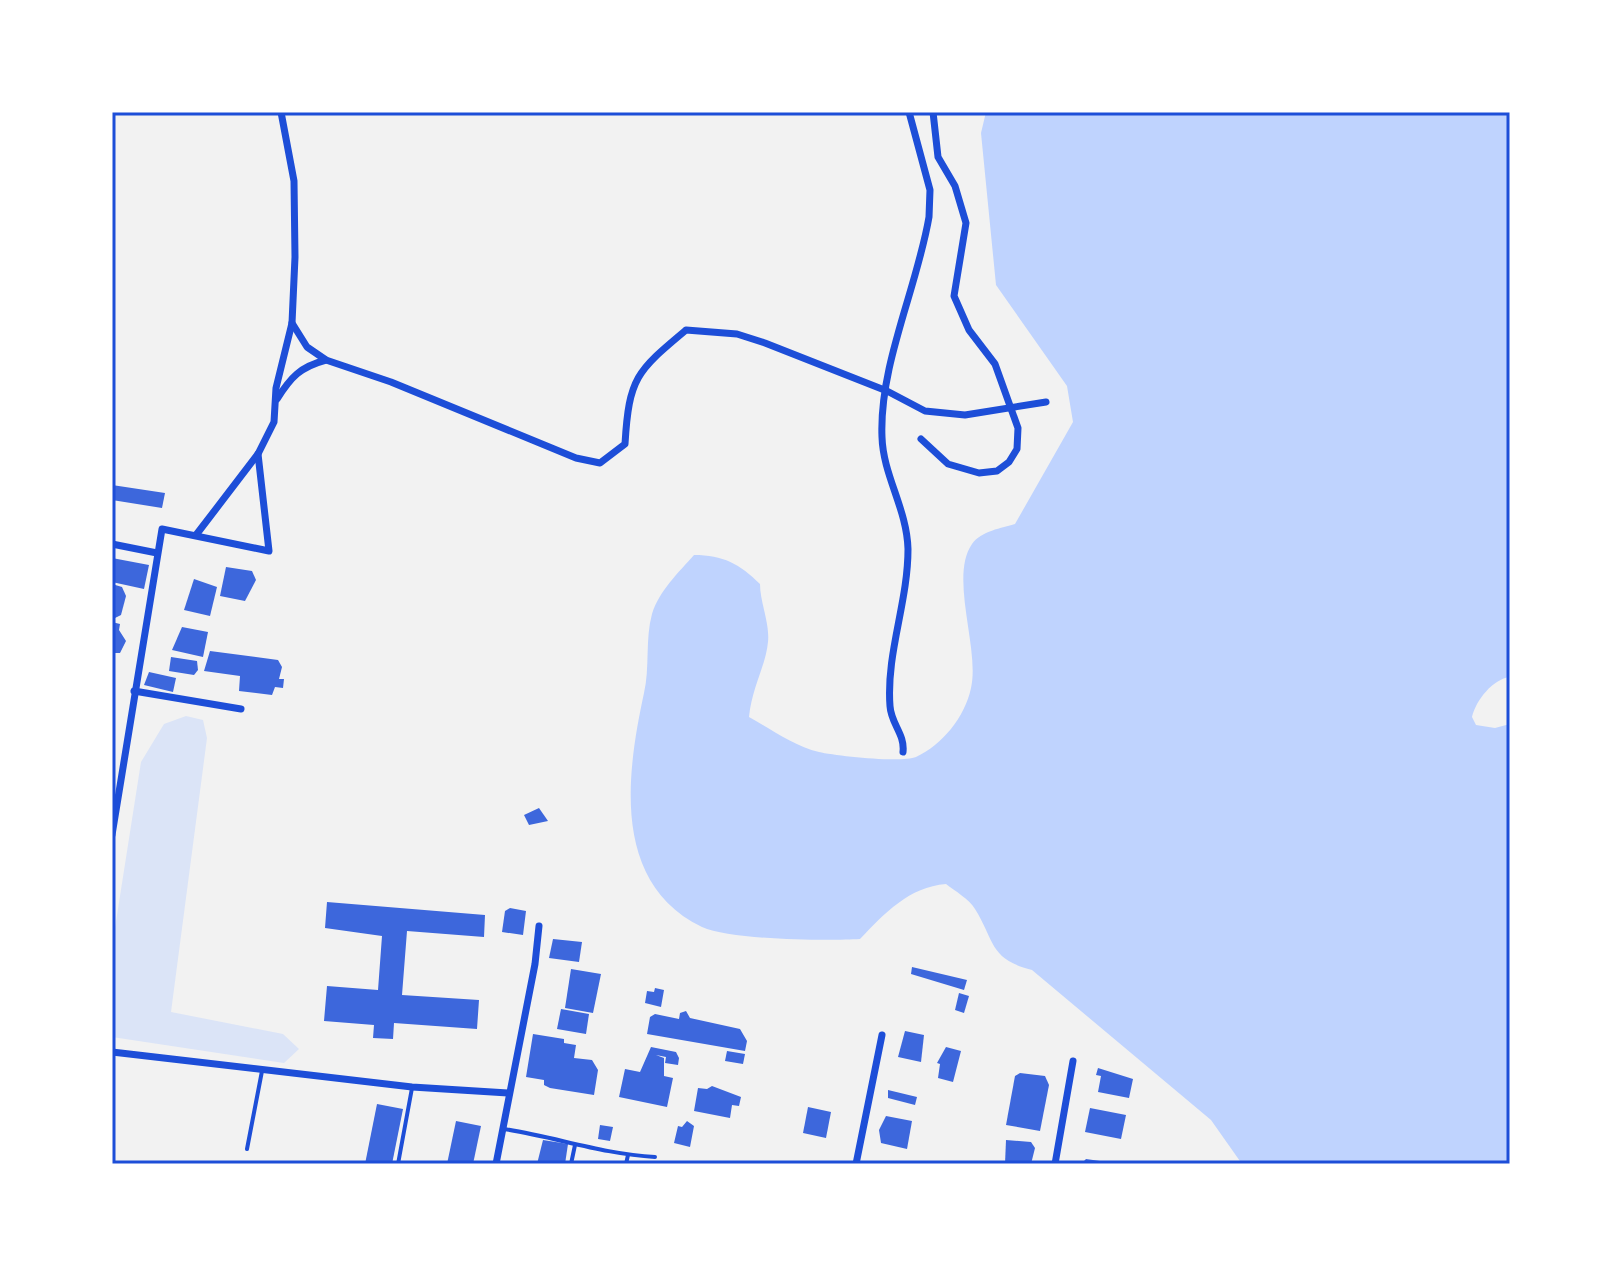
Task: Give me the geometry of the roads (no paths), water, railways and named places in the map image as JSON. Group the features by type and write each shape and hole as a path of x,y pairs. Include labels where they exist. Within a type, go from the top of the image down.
{"street":[{"path":"196,535 258,454 274,422 276,388 292,323 294,181 281,112"},
{"path":"903,752 904,740 889,709 893,652 907,585 908,546 903,508 882,441 887,391 929,217 930,190 916,127 909,112"},
{"path":"921,439 959,470 979,473 997,471 1009,462 1017,449 1018,428 995,364 969,330 954,296 966,223 955,186 938,157 933,112"},
{"path":"292,323 307,347 326,360 391,382 576,458 600,463 625,444 627,415 644,365 686,330 737,334 887,391 925,411 965,415 1046,402"},
{"path":"276,399 292,375 307,365 326,360"},
{"path":"112,835 116,776 162,529 269,551 258,454"},
{"path":"112,544 157,553"},
{"path":"134,691 241,709"},
{"path":"496,1164 532,979 539,926"},
{"path":"856,1164 882,1035"},
{"path":"112,1052 412,1087 508,1093"},
{"path":"1055,1164 1073,1061"}],"lane":[{"path":"247,1149 262,1071"},
{"path":"398,1164 412,1087"},
{"path":"502,1128 561,1138 575,1145 655,1157"},
{"path":"571,1164 575,1145"},
{"path":"626,1164 628,1155"}],"water":[{"path":"986,112 1510,112 1510,677 1486,691 1472,717 1476,725 1495,728 1510,724 1510,1164 1242,1164 1211,1120 1032,970 1018,966 1000,954 972,905 946,884 920,890 898,903 860,939 825,940 734,935 702,927 673,908 652,884 639,856 632,825 633,758 646,683 652,614 664,590 694,555 730,562 760,584 768,642 749,717 783,737 827,754 908,759 926,752 943,738 964,709 973,672 964,594 966,558 972,544 981,536 1015,524 1073,422 1067,386 996,285 981,133"}]}
